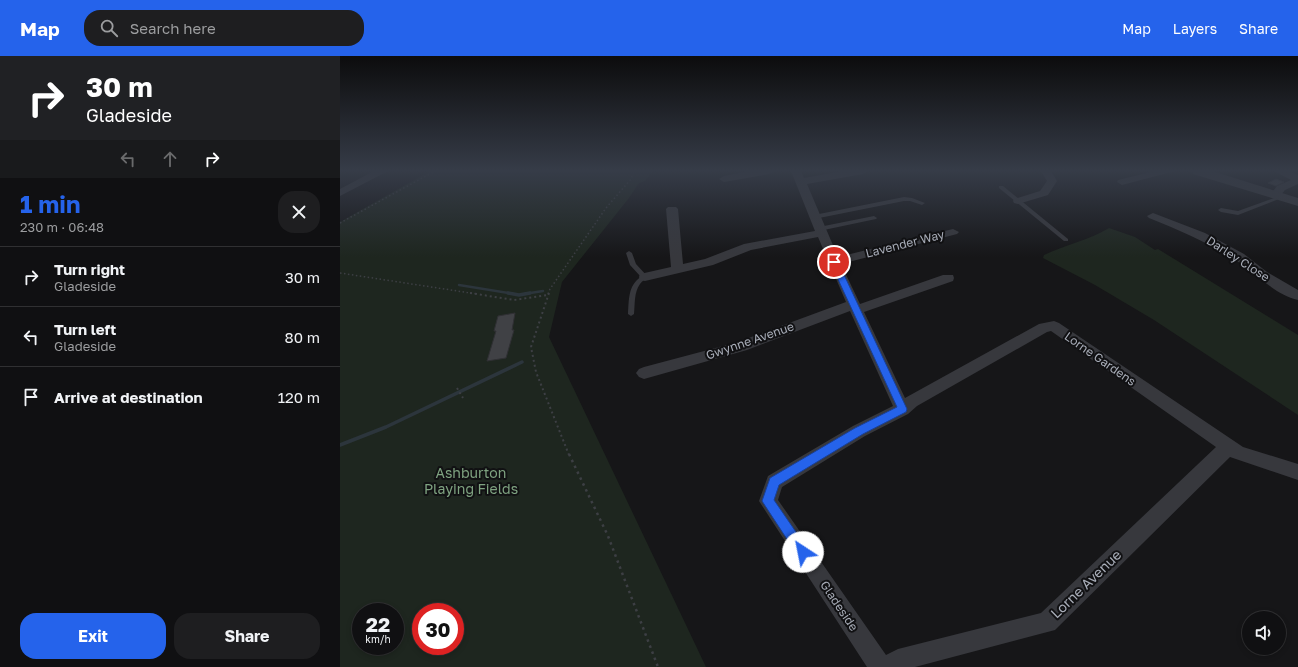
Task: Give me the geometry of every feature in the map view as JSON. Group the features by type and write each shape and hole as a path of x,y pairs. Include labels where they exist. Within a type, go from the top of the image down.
{"street":[{"path":"807,200 834,262 902,409"},
{"path":"1018,201 1023,200"},
{"path":"672,208 677,269"},
{"name":"Darley Close","path":"1153,216 1201,235 1240,257 1262,275 1298,296"},
{"path":"645,277 714,260 748,247 818,226"},
{"name":"Lavender Way","path":"834,262 953,232"},
{"name":"Gwynne Avenue","path":"644,373 742,346 855,307 948,278"},
{"name":"Lorne Gardens","path":"902,409 911,402 1044,327 1054,326 1228,447 1245,456 1298,472"},
{"name":"Gladeside","path":"881,667 768,501 774,482 859,431 902,409"},
{"name":"Lorne Avenue","path":"888,667 898,660 1047,622 1228,447"}],"lane":[{"path":"818,226 902,200"},
{"path":"912,200 922,203"},
{"path":"1221,210 1238,213 1271,200"},
{"path":"1018,201 1066,240"},
{"path":"818,226 874,218"},
{"path":"629,253 633,265 645,277 640,279 634,286 631,314"}],"path":[{"path":"340,223 384,200"},
{"path":"613,200 550,289 531,347 536,372 576,469 608,536 658,667"},
{"path":"340,273 514,300 547,295"},
{"path":"457,388 463,398"}],"green space":[{"name":"Ashburton Playing Fields","path":"380,200 628,200 562,282 549,337 706,667 340,667 340,222"},
{"path":"1109,228 1135,237 1155,250 1158,249 1298,335 1298,415 1154,320 1095,285 1043,258 1044,255 1093,236"}],"building":[{"path":"515,313 512,330 514,330 506,358 487,361 496,331 494,331 498,316"}],"waterway":[{"path":"459,285 509,293"},
{"path":"528,293 543,291"},
{"path":"509,293 514,294"},
{"path":"509,293 519,295 528,293"},
{"path":"340,445 386,427 522,362"}],"route":[{"path":"803,552 768,501 774,482 859,431 902,409 834,262"}]}
